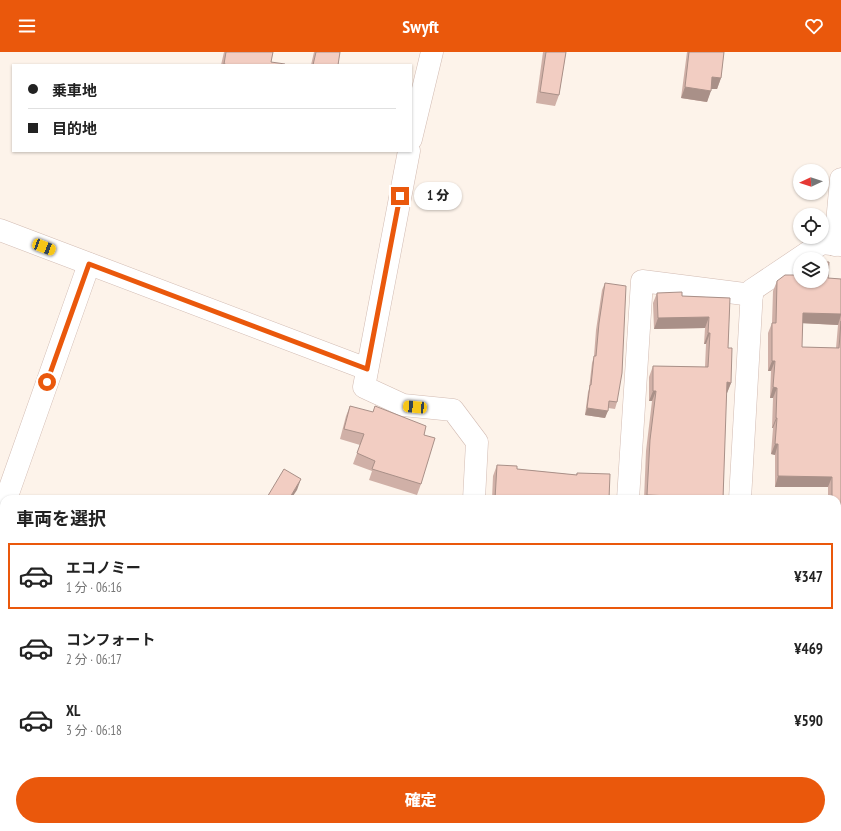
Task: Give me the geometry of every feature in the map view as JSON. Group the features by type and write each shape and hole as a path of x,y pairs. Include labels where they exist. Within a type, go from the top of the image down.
{"street":[{"path":"412,135 432,52"},
{"path":"409,152 364,387 403,405 453,410 477,442 474,495"},
{"path":"740,495 752,290 822,243 838,245 841,179"},
{"path":"0,230 367,369"},
{"path":"7,495 89,264"},
{"path":"628,495 642,281 752,295"}],"building":[{"path":"226,52 273,52 271,62 285,64 224,64"},
{"path":"316,52 340,52 338,64 313,64"},
{"path":"546,52 566,52 559,95 540,92"},
{"path":"689,52 724,52 721,78 712,77 711,91 685,87"},
{"path":"785,275 793,275 793,288 829,288 829,278 841,279 841,314 803,313 802,347 839,348 841,321 841,495 832,495 832,477 778,476 778,444 775,444 777,388 773,387 775,361 772,361 772,323 776,323 777,281"},
{"path":"605,283 626,286 622,373 617,402 609,401 608,411 587,408 594,356 596,356"},
{"path":"682,292 682,296 730,298 728,348 732,348 731,383 727,382 723,495 647,495 650,440 656,391 653,391 653,366 708,367 710,333 708,333 709,317 658,318 657,293"},
{"path":"350,406 373,412 375,406 426,426 424,435 435,438 421,484 372,469 375,461 357,453 364,434 344,429"},
{"path":"497,465 517,466 517,469 577,475 577,473 610,474 609,495 495,495"},
{"path":"284,469 301,479 291,495 268,495"}],"route":[{"path":"47,382 89,264 367,369 400,196"}]}
